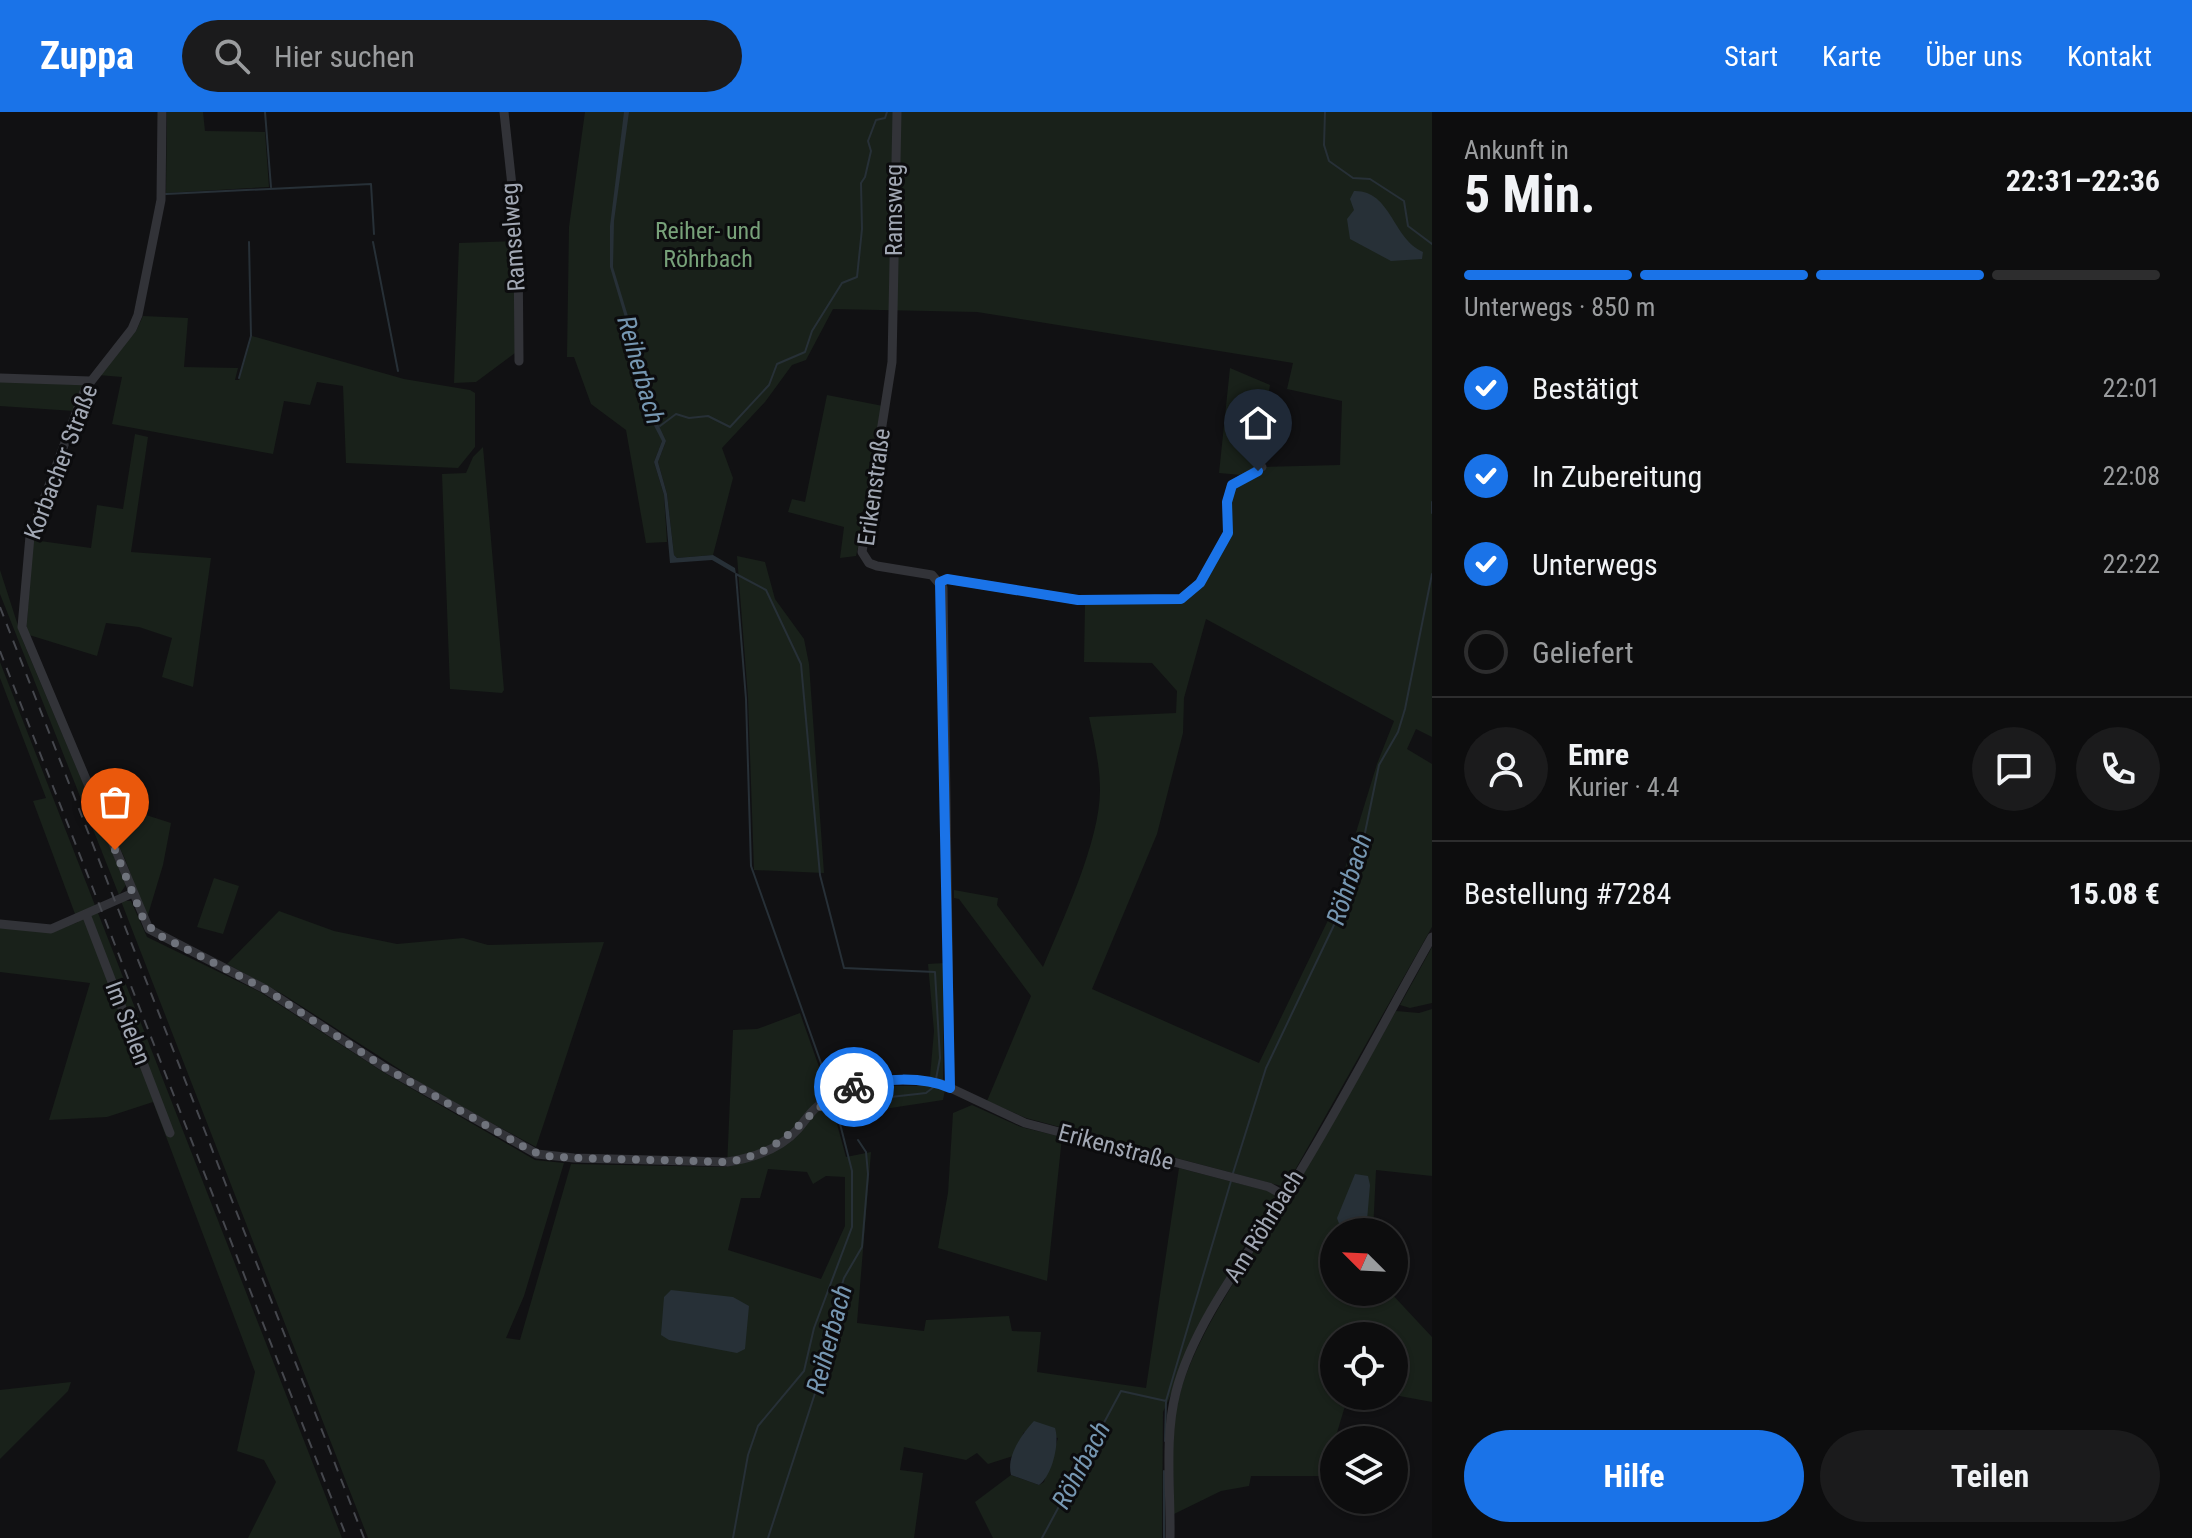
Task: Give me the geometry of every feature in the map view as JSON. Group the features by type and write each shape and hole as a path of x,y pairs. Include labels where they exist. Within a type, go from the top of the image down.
{"street":[{"name":"Korbacher Straße","path":"162,112 161,200 138,315 132,329 90,381 30,536 22,627 143,918 155,933 250,980 384,1067 537,1154"},
{"name":"Ramselweg","path":"504,112 518,241 519,361"},
{"name":"Ramsweg","path":"893,308 897,112"},
{"name":"Erikenstraße","path":"893,308 889,385 862,552 865,559 877,566 932,575 940,582"},
{"path":"0,378 90,381"},
{"path":"946,1086 940,582 947,579 1078,600 1181,599 1200,583 1228,533 1227,502 1232,485 1262,467"},
{"path":"0,924 46,930 133,893"},
{"name":"Im Sielen","path":"86,914 170,1133"},
{"name":"Am Röhrbach","path":"1170,1538 1172,1419 1176,1391 1221,1296 1285,1196 1432,937"},
{"name":"Erikenstraße","path":"537,1154 574,1158 727,1162 749,1159 787,1139 832,1097 881,1081 929,1082 946,1086 1025,1123 1269,1187 1285,1196"}],"green space":[{"path":"167,112 203,112 205,131 265,132 269,187 166,193"},
{"name":"Reiher- und Röhrbach","path":"585,112 1432,112 1432,737 1416,729 1407,749 1432,764 1432,927 1290,1179 1281,1186 1026,1118 987,1101 1031,996 959,899 954,898 954,890 998,898 997,905 1043,967 1079,880 1094,832 1100,790 1089,717 1176,713 1177,691 1152,663 1084,662 1085,604 1181,603 1231,534 1229,503 1234,486 1265,467 1340,465 1342,401 1287,389 1293,363 977,312 833,309 806,360 792,365 765,402 722,448 733,478 713,555 677,558 674,555 667,494 658,462 666,441 662,441 654,462 664,495 667,542 646,543 626,430 591,404 574,357 567,357 569,227","holes":["1206,619 1394,721 1377,764 1331,914 1259,1063 1092,989 1157,834 1183,733 1184,698"]},
{"path":"514,241 515,353 476,382 454,383 459,243"},
{"path":"143,316 188,318 184,367 238,368 235,380 239,380 252,336 404,379 470,390 475,393 475,447 458,468 346,463 343,386 317,382 310,405 284,401 273,454 112,424 122,377 98,375 136,331"},
{"path":"1230,368 1270,385 1256,466 1241,475 1219,473"},
{"path":"0,381 85,382 74,411 0,406"},
{"path":"827,395 883,406 865,510 856,516 863,525 856,556 840,558 844,527 788,512 792,499 805,502"},
{"path":"135,434 148,437 131,552 211,558 193,687 162,677 172,638 139,627 106,623 97,656 26,634 33,540 91,548 97,505 123,509"},
{"path":"483,447 502,693 450,689 442,474 466,473 473,457"},
{"path":"737,556 765,562 775,599 804,639 809,664 824,873 754,870 748,697"},
{"path":"0,570 23,641 126,885 119,895 0,594"},
{"path":"0,662 342,1538 248,1538 276,1482 264,1460 237,1451 255,1372 153,1102 107,1117 49,1120 90,983 0,972 0,928 53,932 78,922 33,801 46,798 0,678"},
{"path":"96,799 171,823 163,865 147,918 125,859"},
{"path":"214,878 239,886 223,934 197,927"},
{"path":"121,901 131,901 147,937 260,992 383,1072 535,1160 564,1163 524,1296 506,1338 520,1340 571,1164 727,1167 733,1030 757,1029 800,1013 829,1095 820,1108 831,1102 846,1157 871,1152 857,1323 924,1331 926,1320 1009,1316 1012,1331 1041,1332 1037,1372 1146,1388 1179,1168 1272,1192 1277,1200 1245,1245 1216,1296 1163,1412 1162,1538 993,1538 975,1502 1011,1475 1039,1485 1044,1482 1058,1438 1024,1432 1013,1456 988,1464 977,1453 966,1460 904,1447 900,1470 923,1473 914,1538 368,1538","holes":["768,1169 807,1172 813,1184 826,1176 845,1177 845,1226 821,1279 728,1250 741,1198 760,1198"]},
{"path":"279,911 334,931 397,944 463,938 488,945 604,942 536,1147 438,1094 284,995 227,964"},
{"path":"1432,947 1432,1003 1410,1008 1400,1005"},
{"path":"944,963 943,1080 930,1077 934,1031 928,964"},
{"path":"1432,1009 1432,1176 1376,1170 1374,1218 1320,1218 1320,1306 1403,1306 1432,1337 1432,1402 1408,1398 1408,1322 1320,1322 1320,1410 1344,1410 1339,1426 1320,1426 1320,1476 1251,1476 1249,1486 1221,1491 1174,1514 1174,1422 1180,1393 1201,1341 1306,1169 1396,1011 1419,1013"},
{"path":"884,1086 928,1086 945,1090 943,1100 884,1109 856,1107 856,1093"},
{"path":"972,1105 1021,1127 1062,1137 1047,1281 938,1248 948,1193 953,1113"},
{"path":"71,1382 68,1391 0,1459 0,1390"}],"water":[{"path":"624,112 629,112 614,221 613,267 652,395 652,411 666,441 658,462 667,494 674,555 677,558 713,555 735,568 736,574 712,560 670,563 664,495 654,462 662,441 648,414 648,395 610,267 610,226"},
{"path":"1354,191 1376,198 1384,206 1404,236 1423,252 1422,259 1391,261 1350,239 1347,219 1354,210 1350,199"},
{"path":"1355,1174 1368,1176 1367,1218 1337,1218"},
{"path":"671,1290 733,1297 749,1306 745,1349 737,1353 669,1340 661,1335 664,1297"},
{"path":"1034,1421 1055,1428 1056,1434 1051,1467 1039,1485 1011,1475 1010,1468 1016,1446"}],"waterway":[{"path":"265,112 271,187"},
{"path":"660,426 676,414 689,418 708,416 730,427 769,385 777,364 805,352 812,331 842,283 857,277 862,229 861,183 871,151 868,141 876,120 885,118 887,112"},
{"name":"Röhrbach","path":"1325,112 1324,145 1329,161 1353,178 1370,179 1404,201 1408,226 1432,244"},
{"path":"166,194 371,184 374,234"},
{"path":"239,378 251,336 249,242"},
{"path":"373,242 398,371"},
{"name":"Röhrbach","path":"1432,502 1432,513"},
{"path":"736,574 766,590 801,664 820,875 844,968 935,972 940,1058 936,1079"},
{"name":"Röhrbach","path":"1233,1173 1266,1068 1334,925 1361,852 1379,765 1398,732 1405,709 1432,574"},
{"path":"736,575 746,699 751,866 832,1094"},
{"path":"860,1107 864,1100 926,1093 935,1086"},
{"path":"733,1538 748,1455 758,1426 804,1371 814,1328 852,1227 852,1171 834,1100"},
{"name":"Reiherbach","path":"768,1538 818,1384 826,1338 844,1278 862,1247 868,1174 866,1152 858,1140"},
{"name":"Röhrbach","path":"1165,1441 1166,1401 1231,1181"},
{"name":"Röhrbach","path":"1042,1538 1121,1391 1166,1401"},
{"name":"Röhrbach","path":"1164,1471 1164,1538"}],"railway":[{"path":"0,607 364,1538"},
{"path":"0,651 347,1538"}],"way so far":[{"path":"115,850 149,929 250,980 384,1067 537,1154 574,1158 727,1162 749,1159 787,1139 818,1106 854,1087"}],"route":[{"path":"854,1087 899,1080 942,1084 950,1088 943,588 940,582 947,579 1078,600 1122,602 1181,599 1200,583 1228,533 1227,502 1232,485 1238,479 1258,471"}]}
